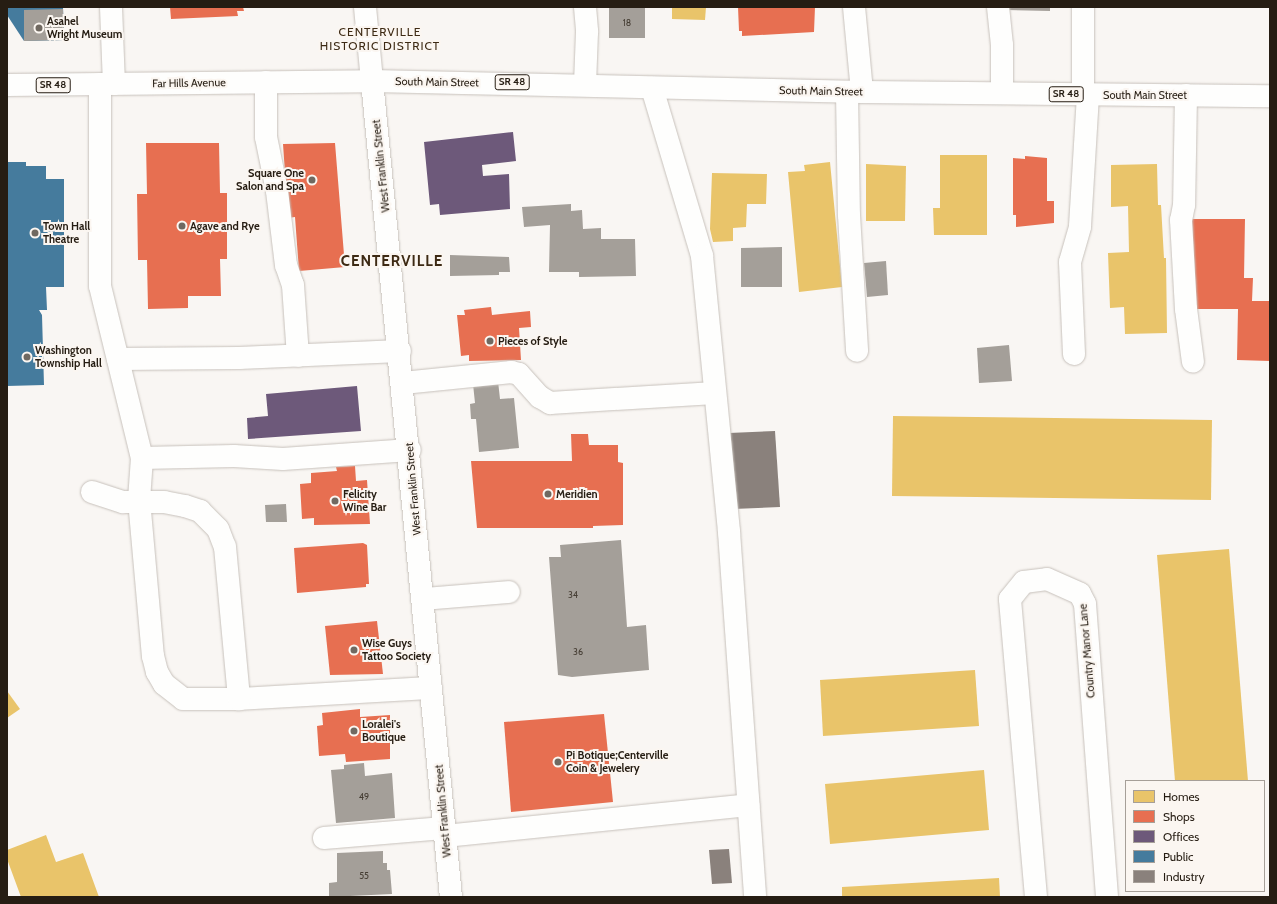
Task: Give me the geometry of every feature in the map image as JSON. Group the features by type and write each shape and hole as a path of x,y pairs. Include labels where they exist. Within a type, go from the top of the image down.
{"main road":[{"path":"111,7 100,286 142,458 139,500 153,656 164,684 183,699 238,699 431,688"},
{"name":"West Franklin Street","path":"365,7 410,450 451,897"},
{"path":"585,7 587,32 586,86"},
{"path":"854,7 854,92 849,215 857,351"},
{"path":"998,7 1002,45 1002,94"},
{"path":"1074,354 1070,262 1080,226 1086,94 1084,7"},
{"name":"Far Hills Avenue","path":"7,85 372,81"},
{"name":"South Main Street","path":"372,81 854,92 1270,96"},
{"path":"266,82 266,137 277,191 286,265 293,286 298,356"},
{"path":"652,88 702,256 729,532 755,897"},
{"path":"1186,95 1184,205 1181,220 1186,309 1193,362"},
{"path":"118,359 298,356 400,351"},
{"path":"403,383 511,372 519,374 540,397 550,403 715,393"},
{"path":"142,458 234,456 283,459 410,450"},
{"path":"92,492 123,502 139,500 164,502 200,511 218,529 225,548 238,699"},
{"name":"Country Manor Lane","path":"1036,897 1010,599 1024,582 1047,579 1080,594 1084,604 1107,897"},
{"path":"424,599 509,592"},
{"path":"324,838 445,832 748,805"}],"building: Homes":[{"path":"672,7 706,7 705,20 672,19"},
{"path":"940,155 987,155 987,235 934,235 933,208 940,208"},
{"path":"830,162 842,287 799,292 788,172 805,171 804,165"},
{"path":"866,164 906,166 905,221 866,221"},
{"path":"1157,164 1158,205 1161,205 1164,258 1166,258 1167,333 1125,334 1124,307 1110,308 1108,253 1129,252 1128,206 1111,207 1111,165"},
{"path":"712,173 767,174 766,204 747,204 746,227 733,228 733,241 713,242 710,229"},
{"path":"893,416 1212,420 1211,500 892,496"},
{"path":"1229,549 1248,780 1175,780 1157,555"},
{"path":"975,670 979,726 823,736 820,680"},
{"path":"7,691 20,709 7,718"},
{"path":"984,770 989,830 830,844 825,784"},
{"path":"46,835 56,862 83,853 99,897 21,897 7,859 7,850"},
{"path":"999,878 1000,897 842,897 842,887"}],"building: Shops":[{"path":"170,7 243,7 244,11 237,11 238,16 171,19"},
{"path":"738,7 815,7 814,32 742,36 742,31 739,31"},
{"name":"Agave and Rye","path":"146,143 219,143 220,193 227,193 227,259 220,259 221,296 188,296 188,308 148,309 147,260 138,260 137,194 147,194"},
{"name":"Square One Salon and Spa","path":"335,143 345,267 299,271 295,217 288,218 283,144"},
{"path":"1025,156 1047,158 1047,201 1054,201 1054,223 1016,227 1016,215 1013,215 1013,158 1025,159"},
{"path":"1190,219 1245,219 1244,278 1253,278 1252,301 1270,301 1270,361 1237,360 1238,309 1195,309"},
{"name":"Pieces of Style","path":"491,307 492,315 530,311 531,327 519,328 521,360 469,361 469,355 461,356 457,315 465,315 464,310"},
{"name":"Meridien","path":"571,434 588,434 589,445 618,445 618,462 623,463 623,525 593,526 593,528 477,528 471,461 572,461"},
{"name":"Felicity Wine Bar","path":"355,466 356,481 367,480 370,524 314,525 314,518 302,519 300,484 311,483 311,473 337,471 336,467"},
{"path":"363,543 367,545 369,584 366,584 366,587 297,593 294,548"},
{"name":"Wise Guys Tattoo Society","path":"377,621 383,674 330,675 325,626"},
{"name":"Loralei's Boutique","path":"360,709 360,717 390,715 390,759 346,762 345,754 319,756 317,726 323,725 322,713"},
{"name":"Pi Botique;Centerville Coin & Jewelery","path":"604,714 613,802 511,812 504,722"}],"building: Offices":[{"path":"513,132 516,161 482,165 483,176 509,174 510,209 440,215 439,204 430,205 424,142"},
{"path":"357,386 361,431 248,439 247,418 268,416 266,394"}],"building: Public":[{"name":"Asahel Wright Museum","path":"7,7 63,7 64,40 24,41 7,15"},
{"name":"Town Hall Theatre","path":"7,162 26,162 26,166 46,166 46,179 64,179 64,287 46,287 47,310 39,310 42,315 44,385 7,386"}],"building: Industry":[{"path":"775,431 780,507 733,509 729,433"},
{"path":"729,849 732,883 712,884 709,850"}],"building: Other":[{"path":"609,7 645,7 645,38 609,38"},
{"path":"1006,7 1050,7 1050,11 1006,10"},
{"name":"Asahel Wright Museum","path":"63,9 64,40 24,41 24,10"},
{"path":"571,204 571,211 582,210 583,229 601,228 601,239 635,239 636,276 579,277 579,272 549,272 550,225 524,227 522,207"},
{"path":"782,247 782,287 741,287 741,248"},
{"path":"450,255 509,257 510,272 499,272 499,275 450,276"},
{"path":"886,261 888,295 867,297 864,263"},
{"path":"1009,345 1012,381 979,383 977,348"},
{"path":"498,381 500,399 514,398 519,448 479,452 476,419 471,419 470,404 475,403 473,384"},
{"path":"286,504 287,522 266,522 265,505"},
{"path":"621,540 627,627 646,625 649,670 572,677 558,675 549,557 561,557 560,545"},
{"path":"364,763 365,776 392,773 395,818 336,823 331,770 344,769 344,765"},
{"path":"383,851 383,863 387,863 387,870 390,870 392,894 329,897 329,883 337,882 337,853"}],"place":[{"name":"Asahel Wright Museum","path":"39,28"},
{"name":"Square One Salon and Spa","path":"312,180"},
{"name":"Agave and Rye","path":"182,226"},
{"name":"Town Hall Theatre","path":"35,233"},
{"name":"Pieces of Style","path":"490,341"},
{"name":"Washington Township Hall","path":"27,357"},
{"name":"Meridien","path":"548,494"},
{"name":"Felicity Wine Bar","path":"335,501"},
{"name":"Wise Guys Tattoo Society","path":"354,650"},
{"name":"Loralei's Boutique","path":"354,731"},
{"name":"Pi Botique;Centerville Coin & Jewelery","path":"558,762"}],"district":[{"name":"CENTERVILLE HISTORIC DISTRICT","path":"380,39"},
{"name":"CENTERVILLE","path":"392,262"}]}
